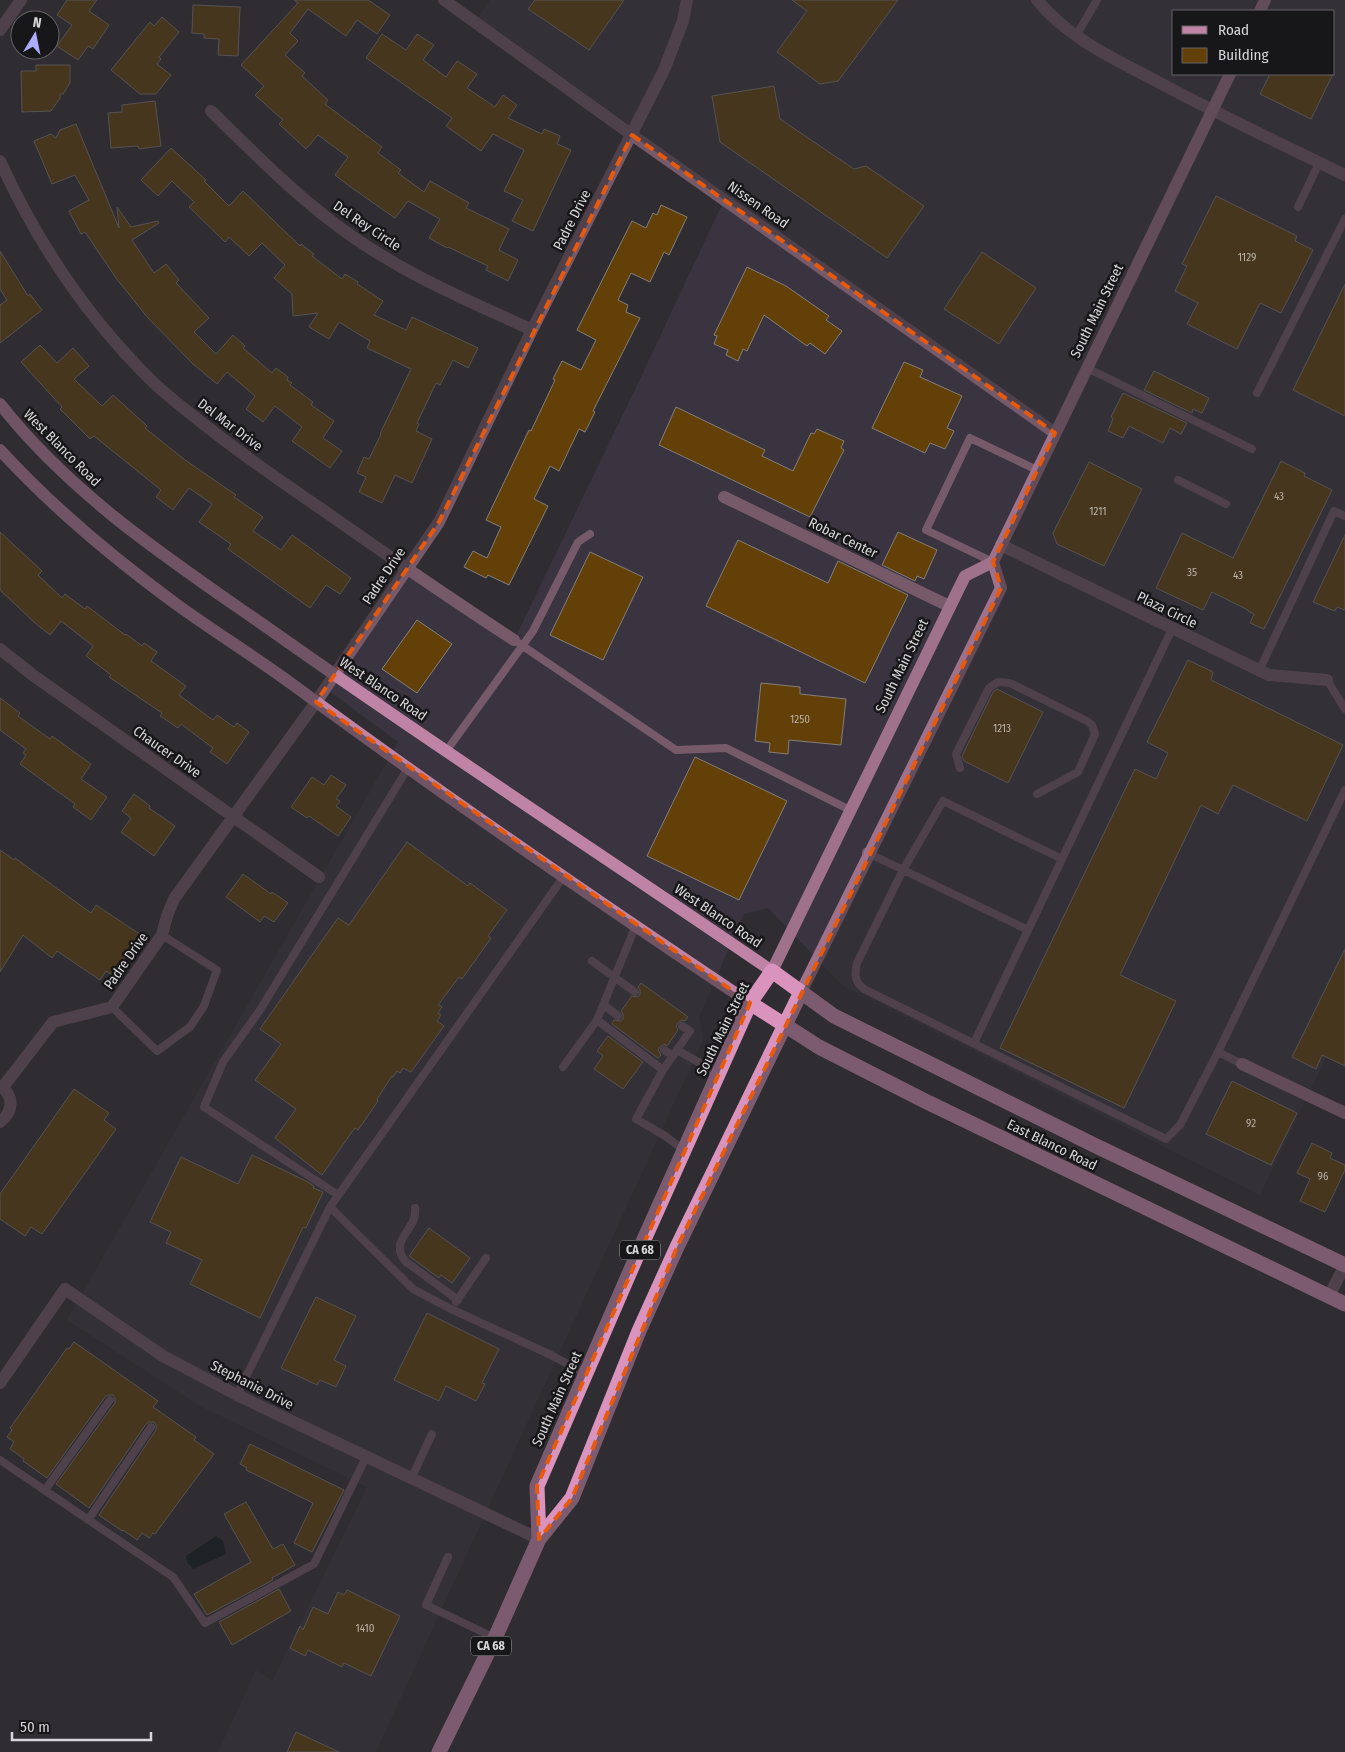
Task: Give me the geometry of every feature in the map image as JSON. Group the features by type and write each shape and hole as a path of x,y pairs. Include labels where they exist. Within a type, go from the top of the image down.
{"highway":[{"name":"East Blanco Road","path":"772,971 843,1021 1094,1145 1345,1265"},
{"name":"South Main Street","path":"539,1539 538,1486 750,1003 772,971"},
{"name":"South Main Street","path":"439,1752 495,1638 539,1539 572,1498 639,1331 677,1246 801,992"},
{"name":"East Blanco Road","path":"750,1003 821,1048 925,1101 1345,1304"}],"main road":[{"name":"South Main Street","path":"772,971 965,576 993,562 1230,75"},
{"name":"West Blanco Road","path":"0,404 13,421 76,486 181,567 334,675 772,971"},
{"path":"0,450 32,485 70,521 112,556 177,605 408,768 750,1003"},
{"name":"South Main Street","path":"801,992 867,853 1001,588 993,562"},
{"path":"1242,1064 1345,1113"}],"street":[{"path":"0,30 21,0"},
{"name":"Nissen Road","path":"444,0 1055,434"},
{"name":"Padre Drive","path":"1,1086 53,1022 112,1007 162,936 166,916 174,899 316,702 439,522 532,330 664,70 683,20 687,0"},
{"path":"1037,0 1045,10 1076,36 1101,52 1212,110 1345,175"},
{"name":"Del Rey Circle","path":"211,111 294,190 356,239 390,261 431,283 532,330"},
{"name":"Del Mar Drive","path":"0,162 34,228 75,293 103,328 154,383 240,452 518,643"},
{"name":"Robar Center","path":"724,497 949,606"},
{"name":"Plaza Circle","path":"1001,545 1268,675 1327,680"},
{"name":"Chaucer Drive","path":"0,649 34,676 319,877"},
{"path":"0,1122 9,1113 11,1106 8,1092 1,1086"},
{"path":"1329,1296 1345,1265"},
{"name":"Stephanie Drive","path":"0,1383 65,1290 163,1356 237,1395 539,1539"}],"lane":[{"path":"1076,36 1097,0"},
{"path":"1298,207 1319,163"},
{"path":"1257,393 1345,218"},
{"path":"1087,368 1252,449"},
{"path":"993,562 926,530 970,438 1038,470"},
{"path":"1178,480 1226,504"},
{"path":"1259,671 1334,511 1345,516"},
{"path":"447,750 518,643 533,631 578,542 590,534"},
{"path":"974,1043 1172,629"},
{"path":"518,643 676,750 726,748 850,810"},
{"path":"1327,680 1345,709"},
{"path":"960,768 956,754 989,688 998,682 1010,683 1088,721 1095,730 1094,739 1078,772 1037,794"},
{"path":"338,1195 204,1107 223,1062 260,1010 408,768"},
{"path":"1062,859 943,801 903,870 857,964 855,970 856,980 864,989 1166,1139 1180,1125 1218,1052 1345,790"},
{"path":"867,853 1028,930"},
{"path":"237,1395 330,1207 564,876"},
{"path":"563,1067 597,1020 636,925"},
{"path":"112,1007 157,1051 190,1027 204,1006 217,970 162,936"},
{"path":"592,961 635,992"},
{"path":"604,1004 618,1016"},
{"path":"597,1020 662,1070"},
{"path":"682,1026 690,1031 662,1070 636,1119 665,1136 685,1151"},
{"path":"664,1050 700,1063 717,1076"},
{"path":"1218,1052 1242,1064"},
{"path":"330,1207 413,1289 586,1374"},
{"path":"415,1208 416,1218 400,1242 402,1257 458,1300"},
{"path":"451,1309 486,1258"},
{"path":"45,1490 110,1400"},
{"path":"88,1520 151,1427"},
{"path":"411,1479 432,1434"},
{"path":"0,1460 173,1578 206,1623 314,1564 366,1457"},
{"path":"448,1558 426,1605 495,1638"}],"highlighted area":[{"path":"632,135 1055,433 993,562 1001,588 677,1247 572,1498 539,1539 537,1486 750,1003 316,702 439,522"}],"shaded area":[{"path":"490,0 1345,0 1345,1018 1260,1195 843,986 768,908 744,914 699,1017 703,1040 376,1752 218,1752 256,1670 272,1681 367,1487 200,1406 67,1320 398,742 325,688 408,569 514,640 724,200 475,22"},
{"path":"216,1536 223,1541 226,1554 193,1569 187,1562 186,1556"}],"building":[{"path":"67,0 97,0 89,11 109,25 93,49 88,46 78,60 60,48 60,42 72,25 60,17 60,10"},
{"path":"294,0 368,0 390,15 377,34 357,20 346,36 308,9 290,33 298,41 285,55 305,73 302,76 328,100 325,104 382,147 378,153 401,170 398,173 424,192 430,181 469,203 466,208 509,229 499,250 518,260 508,281 486,270 488,266 429,238 440,219 408,201 395,218 352,188 335,175 348,157 318,135 306,149 279,124 283,120 255,95 264,86 241,65 298,3"},
{"path":"535,0 624,0 589,50 528,9"},
{"path":"792,0 898,0 838,81 820,84 777,52 807,11"},
{"path":"193,5 240,7 238,56 218,55 219,39 204,38 204,34 192,33"},
{"path":"162,17 179,32 159,57 161,59 157,64 171,75 156,94 140,94 111,70 150,22 154,26"},
{"path":"382,34 406,50 417,34 434,45 423,60 446,77 457,61 477,74 467,88 495,107 503,95 517,105 508,118 542,134 544,129 560,136 557,144 571,150 533,231 512,221 523,200 504,191 524,150 493,134 481,151 446,126 452,118 366,58"},
{"path":"36,65 70,65 70,83 63,94 60,94 60,98 51,111 22,112 21,71 36,71"},
{"path":"1270,75 1333,75 1311,119 1260,94"},
{"path":"774,86 780,119 854,169 866,166 924,206 887,258 720,142 712,96"},
{"path":"155,101 161,146 139,149 138,146 111,148 108,113 122,112 122,105"},
{"path":"76,124 119,228 117,207 131,227 158,221 159,223 132,240 154,273 166,264 179,280 176,283 209,318 194,332 216,354 233,335 245,346 243,348 272,373 276,368 288,377 287,380 292,383 290,385 313,402 311,405 334,421 323,438 342,451 330,468 292,441 302,427 275,406 263,422 246,409 255,396 227,372 217,384 193,364 148,318 116,278 85,232 81,234 69,211 89,200 75,175 52,184 34,141 51,134 56,138 60,130"},
{"path":"171,148 206,180 204,181 229,206 243,191 300,246 301,244 314,254 312,256 342,279 345,274 383,301 374,315 406,330 412,317 478,348 468,368 453,360 440,385 436,383 417,423 419,424 416,431 432,439 412,483 395,475 382,503 359,492 366,477 357,473 364,457 369,459 411,369 367,348 370,341 339,322 329,339 309,327 318,313 293,316 292,294 274,278 285,265 262,243 249,256 229,237 225,242 189,207 194,202 172,181 158,196 141,180"},
{"path":"1216,196 1297,236 1295,241 1313,250 1281,313 1260,303 1237,349 1187,324 1198,303 1175,291 1187,266 1182,264"},
{"path":"661,205 687,217 669,255 664,252 650,282 631,273 618,300 628,305 626,312 640,318 593,411 595,412 585,432 579,429 559,471 550,466 534,499 548,506 509,585 488,575 486,578 464,567 473,551 487,558 501,527 486,520 529,430 531,431 562,361 581,370 596,340 577,330 632,221 646,228 653,213 657,215"},
{"path":"0,251 28,296 30,294 42,310 0,343 0,305 7,300 0,289"},
{"path":"982,252 1036,288 999,344 944,309"},
{"path":"747,267 786,286 829,316 826,320 842,331 825,354 810,343 807,346 764,315 747,351 743,349 738,361 726,355 728,350 714,344 717,336 714,335"},
{"path":"1345,284 1345,416 1293,390"},
{"path":"40,345 57,363 73,348 89,366 74,379 102,406 113,395 147,426 145,428 263,517 253,531 281,550 292,535 351,578 340,594 326,585 310,608 228,549 231,544 199,522 212,504 189,488 173,510 156,497 161,490 94,436 90,439 60,409 62,407 21,362"},
{"path":"904,362 923,370 920,377 962,396 947,428 954,431 945,449 930,443 925,453 872,428"},
{"path":"1154,371 1209,398 1202,413 1193,409 1192,413 1144,390"},
{"path":"1123,393 1187,423 1181,434 1170,428 1163,443 1129,426 1123,438 1108,431 1113,419 1111,417"},
{"path":"676,407 765,450 762,456 793,471 811,433 814,434 817,429 844,441 841,448 844,450 810,517 659,445"},
{"path":"1281,461 1305,473 1304,476 1332,490 1264,629 1250,623 1254,614 1212,592 1203,610 1156,588 1182,533 1233,558"},
{"path":"1089,462 1142,489 1104,566 1057,544 1053,533"},
{"path":"0,532 42,571 38,575 62,598 65,594 85,609 87,606 125,635 142,646 144,643 157,652 151,661 186,686 179,695 213,720 217,715 234,727 237,723 249,732 227,764 210,752 213,748 181,724 178,728 160,716 162,713 109,677 111,675 86,656 93,646 61,621 50,635 0,590"},
{"path":"898,532 937,550 924,579 917,576 915,581 882,565"},
{"path":"1345,535 1345,610 1337,607 1335,611 1313,602"},
{"path":"738,540 828,583 838,561 908,595 865,683 706,606"},
{"path":"590,552 643,577 603,660 550,635"},
{"path":"417,620 452,644 417,693 382,669"},
{"path":"1188,660 1213,672 1211,680 1343,745 1307,821 1233,785 1218,814 1201,805 1120,975 1176,1001 1124,1108 1000,1048 1135,769 1156,779 1168,753 1147,742"},
{"path":"761,683 800,687 800,694 846,699 841,745 789,740 788,754 769,752 770,743 755,741"},
{"path":"997,689 1043,712 1008,783 964,761 962,756 993,692"},
{"path":"0,698 20,713 18,716 50,739 52,736 91,764 81,779 107,797 91,820 73,807 75,804 20,764 26,755 23,753 26,749 0,730"},
{"path":"695,757 787,801 739,900 647,856"},
{"path":"331,775 346,785 336,799 340,801 336,806 351,817 338,836 309,816 307,818 291,807 312,777 324,785"},
{"path":"134,794 150,806 149,808 175,826 154,856 121,832 131,818 122,811"},
{"path":"407,842 468,886 470,883 507,910 488,936 491,938 462,979 459,977 438,1005 442,1007 438,1013 441,1015 437,1021 444,1026 411,1072 403,1068 400,1073 397,1071 392,1076 358,1130 355,1128 351,1133 322,1175 275,1138 296,1109 255,1080 281,1044 260,1029 338,918 349,925"},
{"path":"0,850 14,860 15,858 91,913 96,905 141,935 112,975 106,971 100,980 57,951 52,958 23,935 0,972"},
{"path":"243,874 271,894 272,892 288,903 274,922 264,916 260,922 226,897"},
{"path":"1345,949 1345,1066 1322,1055 1316,1069 1292,1057"},
{"path":"641,983 688,1017 685,1021 682,1020 678,1023 676,1026 678,1030 667,1046 664,1044 660,1047 658,1050 661,1055 658,1058 612,1024 614,1020 620,1021 623,1019 621,1011 632,996 637,997 640,995 638,987"},
{"path":"608,1036 643,1062 623,1089 594,1069 603,1056 597,1051"},
{"path":"1232,1081 1297,1113 1271,1165 1206,1134"},
{"path":"74,1089 109,1113 104,1120 116,1129 42,1234 31,1227 25,1236 0,1219 0,1194"},
{"path":"1312,1143 1332,1153 1330,1158 1345,1165 1345,1170 1325,1212 1300,1201 1310,1179 1297,1173"},
{"path":"252,1155 308,1182 314,1186 313,1188 323,1192 306,1228 303,1227 260,1318 190,1284 202,1260 166,1243 171,1232 150,1222 181,1157 238,1184"},
{"path":"429,1228 470,1258 452,1283 441,1275 439,1278 409,1256"},
{"path":"316,1297 356,1316 334,1360 346,1366 336,1387 320,1380 317,1385 281,1368"},
{"path":"427,1313 499,1349 482,1383 485,1384 476,1401 446,1386 439,1401 394,1380"},
{"path":"74,1342 158,1401 153,1407 196,1437 194,1440 214,1454 155,1534 153,1533 149,1538 142,1533 137,1540 99,1515 156,1430 154,1422 146,1424 89,1508 56,1484 115,1403 113,1395 105,1397 47,1478 10,1449 14,1442 7,1437 12,1430 10,1428 67,1348 69,1349"},
{"path":"250,1444 344,1490 312,1552 294,1543 313,1503 246,1470 247,1468 240,1464"},
{"path":"246,1502 273,1549 283,1544 295,1565 272,1578 273,1580 207,1615 194,1594 251,1562 224,1514"},
{"path":"279,1589 291,1611 232,1645 219,1622"},
{"path":"347,1590 400,1616 371,1676 344,1663 342,1667 308,1650 305,1656 290,1648 300,1626 303,1630 313,1607 328,1614 338,1592 344,1595"},
{"path":"296,1732 339,1752 287,1752"}]}
